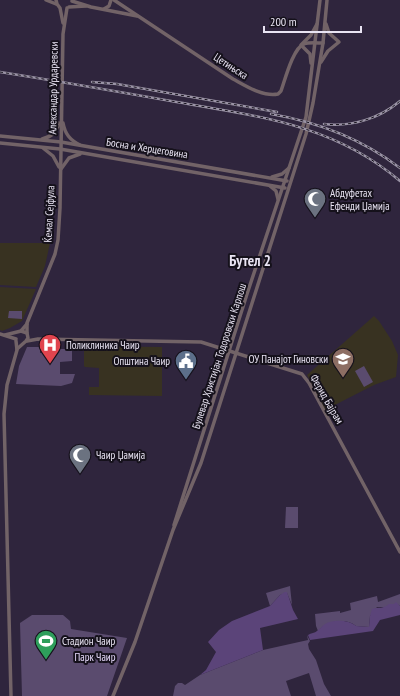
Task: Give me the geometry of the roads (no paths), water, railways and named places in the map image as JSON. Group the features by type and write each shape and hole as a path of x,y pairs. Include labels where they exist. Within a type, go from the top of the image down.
{"street":[{"path":"46,0 68,8 92,7"},
{"path":"72,0 92,7 140,17"},
{"name":"Александар Урдаревски","path":"60,149 63,27 68,8 72,0"},
{"path":"103,9 109,6 112,0"},
{"name":"Цетињска","path":"112,0 233,79 246,86 269,94 278,94 281,90 290,63 301,45 316,28 318,21"},
{"name":"Булевар Христијан Тодоровски Карпош","path":"173,530 175,519 229,351 308,110 320,0"},
{"path":"288,188 311,118 323,43 327,0"},
{"name":"Александар Урдаревски","path":"57,4 63,27"},
{"path":"319,66 328,51 339,42 329,33 325,22"},
{"path":"312,66 310,54 301,45 305,43 323,43"},
{"path":"39,140 49,137 56,132 62,110"},
{"path":"62,110 63,126 66,134 73,141 85,147"},
{"name":"Босна и Херцеговина","path":"0,136 61,142 290,182"},
{"name":"Босна и Херцеговина","path":"0,143 60,149 288,188"},
{"path":"42,147 53,156 60,170"},
{"name":"Ќемал Сејфула","path":"27,334 28,323 55,254 60,208 60,149"},
{"path":"60,170 62,165 69,158 84,153"},
{"path":"267,178 276,177 282,174 290,165"},
{"path":"267,185 276,191 279,202"},
{"name":"Булевар Христијан Тодоровски Карпош","path":"113,696 127,665 143,622 173,530 201,463 288,188"},
{"name":"Ќемал Сејфула","path":"21,330 28,323"},
{"path":"2,335 21,330 38,339"},
{"path":"11,696 4,414 7,385 17,350 17,332"},
{"path":"17,350 25,342 27,334"},
{"path":"2,335 16,340 19,343 38,339"},
{"name":"Ферид Бајрам","path":"38,339 201,342 302,374 400,552"}],"railway":[{"path":"0,72 233,112 292,125 320,134 347,146 374,162 400,181"},
{"path":"92,82 117,84 277,112"},
{"path":"324,124 334,125 354,123 374,117 383,113 400,101"},
{"path":"271,114 306,122 339,133 370,148 400,168"}],"place":[{"name":"Абдуфетах Ефенди Џамија","path":"315,218"},
{"name":"Поликлиника Чаир","path":"50,364"},
{"name":"ОУ Панајот Гиновски","path":"343,378"},
{"name":"Општина Чаир","path":"186,380"},
{"name":"Чаир Џамија","path":"80,474"},
{"name":"Стадион Чаир","path":"46,660"}],"district":[{"name":"Бутел 2","path":"250,261"}],"park label":[{"name":"Парк Чаир","path":"95,657"}]}
